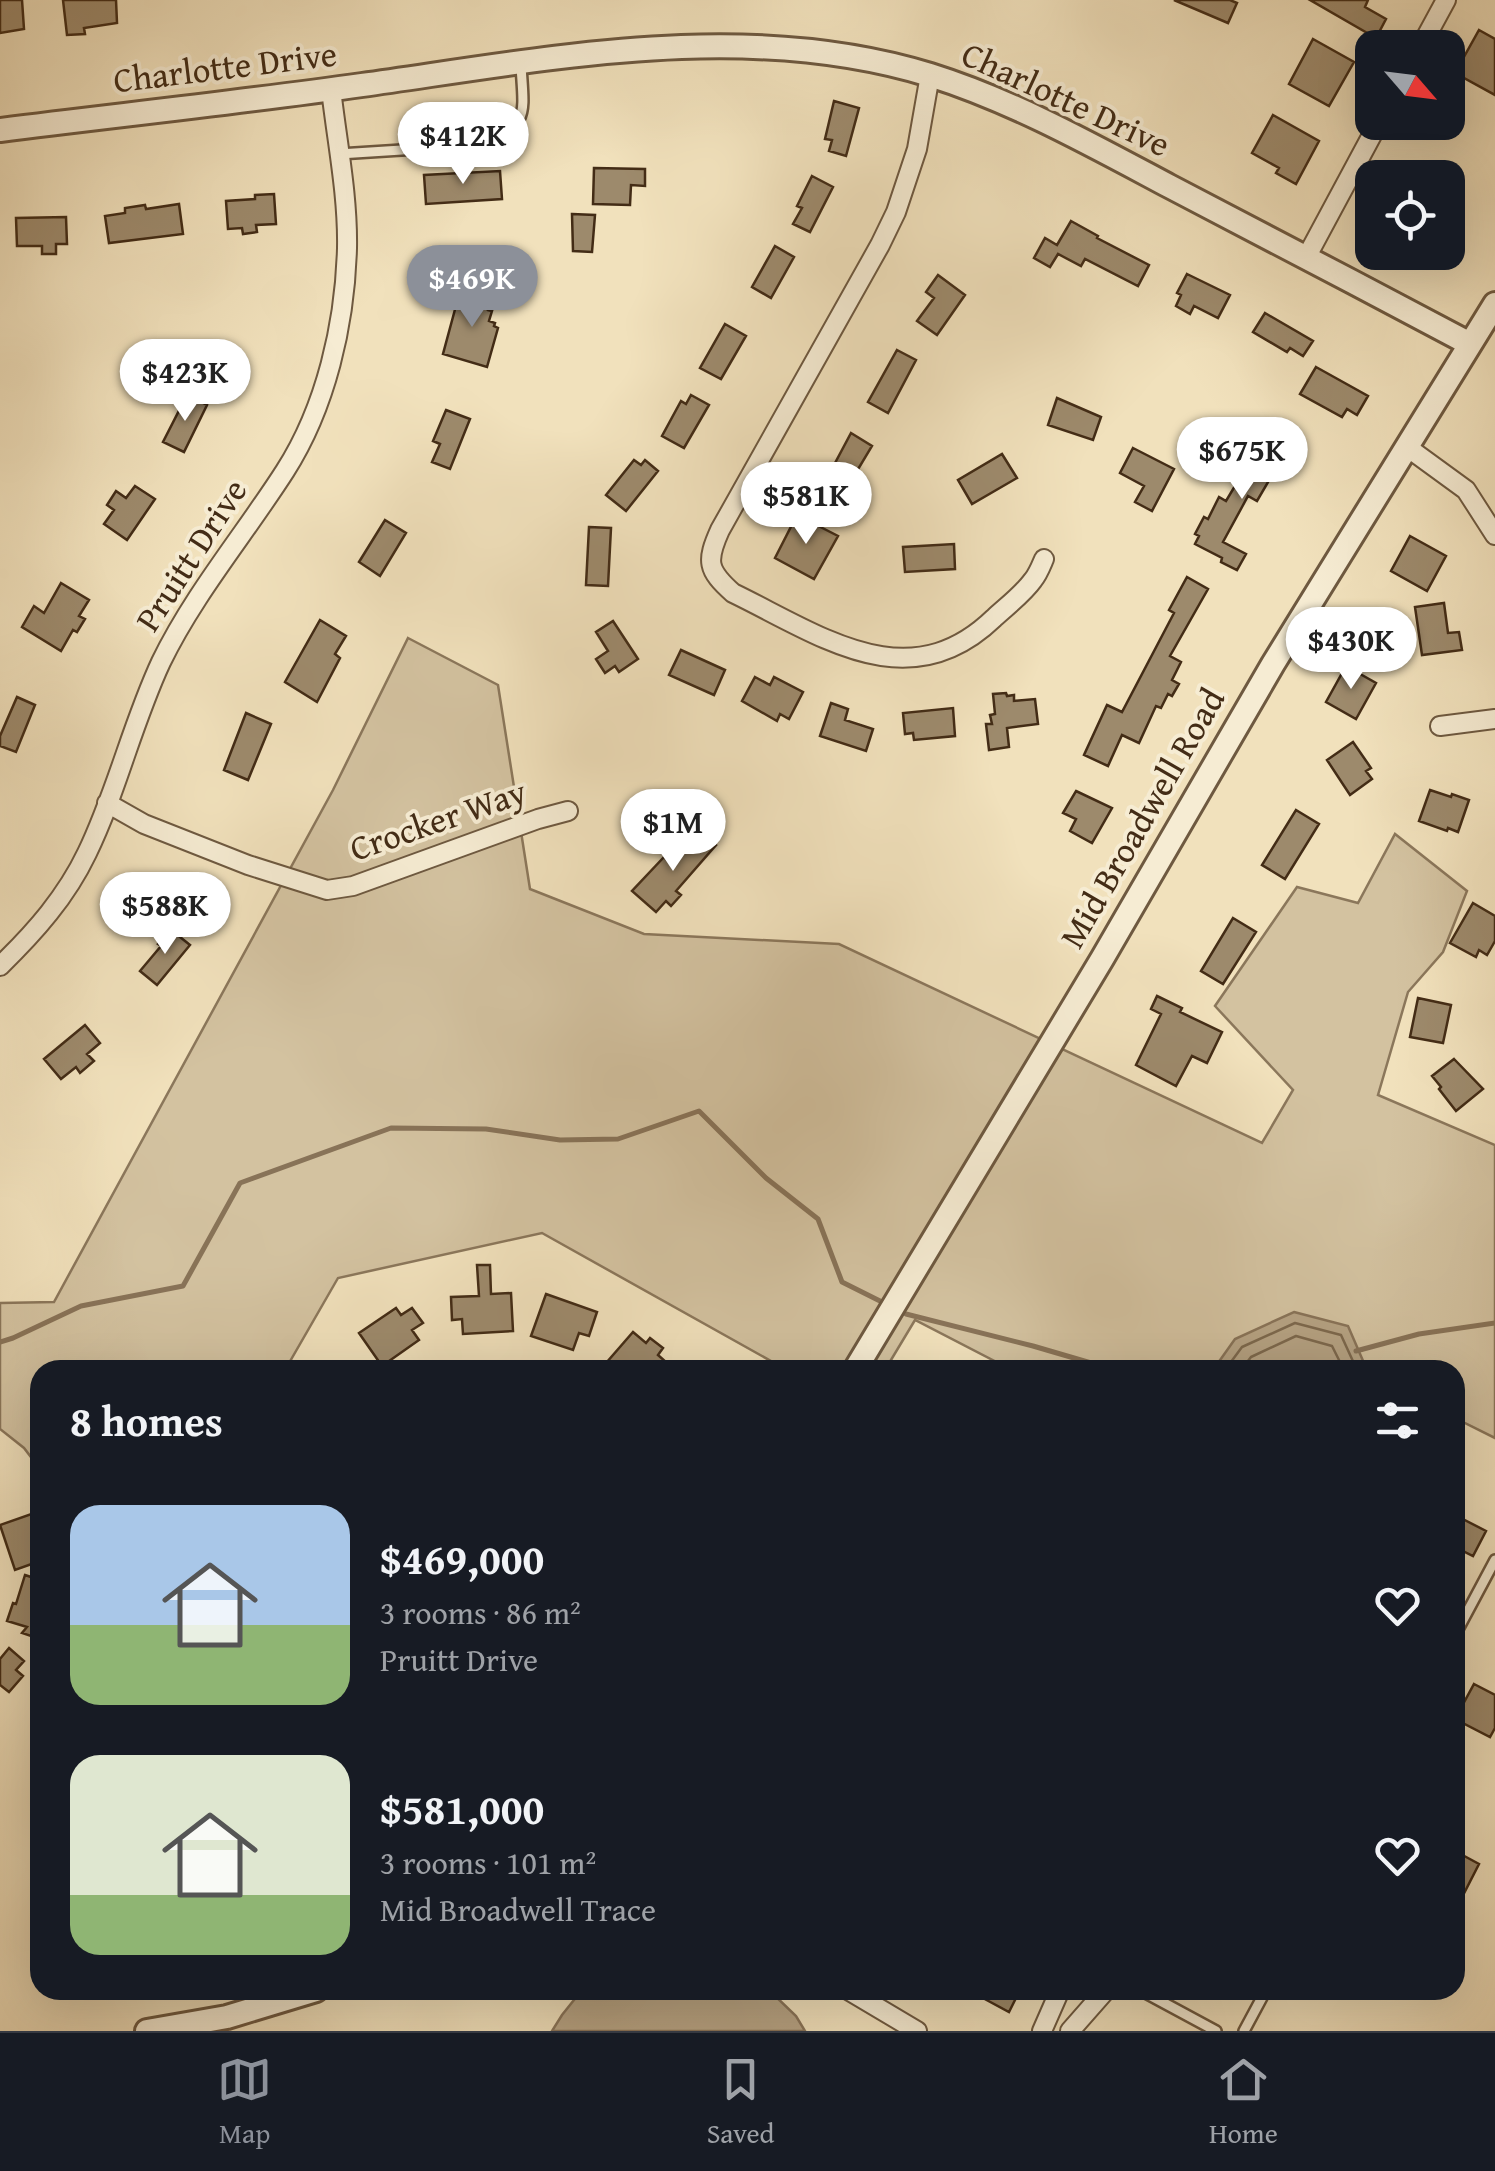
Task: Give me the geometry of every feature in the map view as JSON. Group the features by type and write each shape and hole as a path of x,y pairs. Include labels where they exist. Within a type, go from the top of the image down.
{"street":[{"path":"1430,30 1446,0"},
{"name":"Charlotte Drive","path":"0,130 602,52 703,46 817,51 930,75 980,93 1082,140 1470,344"},
{"path":"930,75 917,149 896,212 720,530 712,548 711,567 733,592 839,644 858,652 908,658 966,642 1034,580 1044,559"},
{"name":"Pruitt Drive","path":"0,966 32,936 64,894 87,852 137,715 163,658 193,606 287,468 327,377 341,317 347,248 331,90"},
{"path":"1306,258 1369,140"},
{"name":"Mid Broadwell Road","path":"861,1360 1092,976 1272,664 1495,304"},
{"path":"1406,448 1466,490 1495,535"},
{"path":"1440,726 1495,719"},
{"name":"Crocker Way","path":"107,803 144,824 248,865 328,890 353,886 568,811"},
{"path":"146,2031 228,2024 290,2000"},
{"path":"865,2000 917,2031"},
{"path":"1042,2031 1056,2000"},
{"path":"1070,2031 1097,2000"}],"lane":[{"path":"338,154 480,145 494,139 517,125 524,112 521,63"},
{"path":"1465,1616 1495,1560"},
{"path":"1159,2000 1216,2031"},
{"path":"1244,2031 1261,2000"}],"shaded area":[{"path":"408,638 498,685 530,889 644,934 839,944 1262,1143 1293,1090 1215,1006 1297,887 1358,903 1395,834 1467,891 1443,952 1408,992 1378,1095 1495,1145 1495,1438 1465,1423 1465,1360 993,1360 915,1320 891,1360 769,1360 542,1233 338,1278 291,1360 30,1360 30,1456 0,1429 0,1303 54,1302 333,790"}],"water":[{"path":"1294,1312 1348,1326 1363,1360 1220,1360 1235,1339"},
{"path":"574,2000 779,2000 805,2031 552,2031"}],"building":[{"path":"0,0 22,0 24,29 0,33"},
{"path":"63,0 116,0 117,23 84,28 85,34 67,35"},
{"path":"1174,0 1230,0 1237,3 1228,23"},
{"path":"1310,0 1368,0 1365,7 1386,19 1380,30 1362,30"},
{"path":"1479,30 1495,39 1495,95 1465,78 1465,55"},
{"path":"1313,39 1354,62 1329,106 1289,84"},
{"path":"834,101 859,108 846,156 829,151 832,140 825,139"},
{"path":"1273,115 1319,141 1296,184 1276,173 1279,168 1252,153"},
{"path":"594,168 645,169 645,186 631,185 630,205 593,204"},
{"path":"500,171 502,199 426,204 424,175"},
{"path":"812,176 833,187 810,232 793,224"},
{"path":"274,194 276,224 256,225 257,232 243,234 242,228 228,229 226,201"},
{"path":"179,204 183,234 109,243 105,216 125,213 125,208"},
{"path":"572,214 595,215 592,252 573,251"},
{"path":"66,217 67,244 56,244 56,254 42,254 42,246 17,246 16,218"},
{"path":"1071,221 1149,265 1138,286 1085,259 1081,266 1058,254 1050,267 1034,258 1045,238 1057,245"},
{"path":"775,246 794,257 771,298 752,287"},
{"path":"1187,274 1230,295 1218,318 1194,306 1190,314 1176,306 1181,295 1177,293"},
{"path":"938,275 965,295 937,335 917,321 934,298 926,292"},
{"path":"467,289 492,296 489,321 498,328 487,367 443,354 457,302 463,304"},
{"path":"1265,313 1313,341 1303,356 1290,348 1287,352 1253,332"},
{"path":"725,324 746,336 721,379 700,368"},
{"path":"897,350 916,360 888,413 868,402"},
{"path":"1316,367 1368,396 1357,415 1347,409 1342,417 1300,394"},
{"path":"187,395 207,405 184,452 163,442"},
{"path":"691,395 709,405 684,448 662,436 681,401 686,404"},
{"path":"1057,398 1101,417 1093,440 1048,425"},
{"path":"446,410 470,419 450,469 432,462 440,444 433,441"},
{"path":"851,433 872,446 845,491 826,480"},
{"path":"1263,439 1298,461 1288,477 1275,470 1257,501 1248,496 1223,542 1246,554 1237,570 1195,544 1199,536 1195,534 1219,497 1226,501"},
{"path":"1133,448 1174,469 1152,511 1135,502 1144,486 1120,473"},
{"path":"1002,454 1017,478 972,504 958,480"},
{"path":"634,460 641,465 645,460 658,471 626,511 606,495"},
{"path":"135,486 155,499 127,540 104,524 114,510 107,505 116,491 126,498"},
{"path":"797,515 838,536 814,579 775,558"},
{"path":"385,520 406,533 380,576 359,562"},
{"path":"589,527 611,528 608,586 586,585"},
{"path":"1410,536 1446,556 1427,591 1391,571"},
{"path":"954,544 955,569 905,572 903,547"},
{"path":"1187,577 1208,589 1170,656 1181,662 1172,680 1179,684 1161,708 1156,706 1139,743 1122,735 1108,766 1084,755 1107,705 1122,712 1174,613 1169,610"},
{"path":"61,583 89,600 79,616 85,619 61,651 22,627 34,606 44,613"},
{"path":"1444,603 1448,633 1459,632 1462,650 1422,655 1415,607"},
{"path":"320,620 346,636 335,654 340,658 317,702 285,682"},
{"path":"613,621 638,659 619,672 615,666 605,673 596,659 608,651 596,632"},
{"path":"681,650 725,670 714,695 669,675"},
{"path":"1346,666 1376,683 1356,719 1326,702"},
{"path":"755,677 770,685 774,677 803,692 789,719 780,714 777,721 742,701"},
{"path":"993,694 1014,695 1014,701 1035,699 1038,724 1007,728 1009,747 989,750 986,724 992,724 990,715 995,714"},
{"path":"17,697 35,705 16,752 0,746 0,736"},
{"path":"831,703 848,709 845,720 873,729 866,751 820,736"},
{"path":"953,708 955,736 914,740 913,733 905,734 903,713"},
{"path":"246,713 271,724 248,780 224,770"},
{"path":"1353,742 1371,768 1366,771 1372,779 1350,795 1327,760"},
{"path":"1430,790 1469,800 1458,832 1419,821"},
{"path":"1076,791 1112,808 1092,843 1070,831 1076,819 1063,813"},
{"path":"1296,810 1319,824 1285,879 1262,865"},
{"path":"701,832 716,845 676,891 681,895 671,906 666,901 656,912 632,891 664,857 671,864"},
{"path":"1473,903 1495,916 1495,941 1487,955 1479,950 1476,957 1450,943"},
{"path":"1233,918 1256,932 1223,984 1201,971"},
{"path":"170,929 190,945 157,985 140,971"},
{"path":"1157,996 1222,1032 1207,1063 1192,1056 1176,1086 1136,1065 1161,1014 1151,1009"},
{"path":"1418,998 1451,1005 1443,1043 1410,1037"},
{"path":"85,1025 100,1043 87,1054 94,1061 80,1073 76,1067 61,1079 44,1059"},
{"path":"1454,1059 1483,1089 1456,1111 1432,1076"},
{"path":"477,1265 490,1265 491,1294 511,1293 513,1331 463,1334 462,1319 452,1320 451,1297 479,1296"},
{"path":"546,1294 597,1312 589,1336 579,1333 573,1350 531,1336"},
{"path":"396,1308 401,1315 412,1308 423,1323 412,1330 419,1340 391,1360 378,1360 359,1333"},
{"path":"633,1332 646,1343 650,1338 663,1348 658,1355 664,1360 609,1360"},
{"path":"30,1514 30,1565 15,1570 0,1525"},
{"path":"1465,1520 1486,1531 1473,1556 1465,1552"},
{"path":"25,1575 30,1577 30,1636 22,1633 27,1627 7,1621 13,1603 16,1604"},
{"path":"9,1648 24,1661 16,1670 23,1676 9,1692 0,1685 0,1659"},
{"path":"1474,1684 1495,1695 1495,1728 1490,1737 1465,1724 1465,1701"},
{"path":"1465,1856 1479,1864 1465,1891"},
{"path":"987,2000 1015,2000 1009,2012"}],"waterway":[{"path":"0,1342 81,1306 183,1286 240,1183 391,1128 486,1129 560,1140 618,1139 699,1111 766,1178 818,1219 842,1282 886,1304"},
{"path":"906,1314 1081,1360"},
{"path":"1356,1351 1419,1334 1495,1323"}]}
